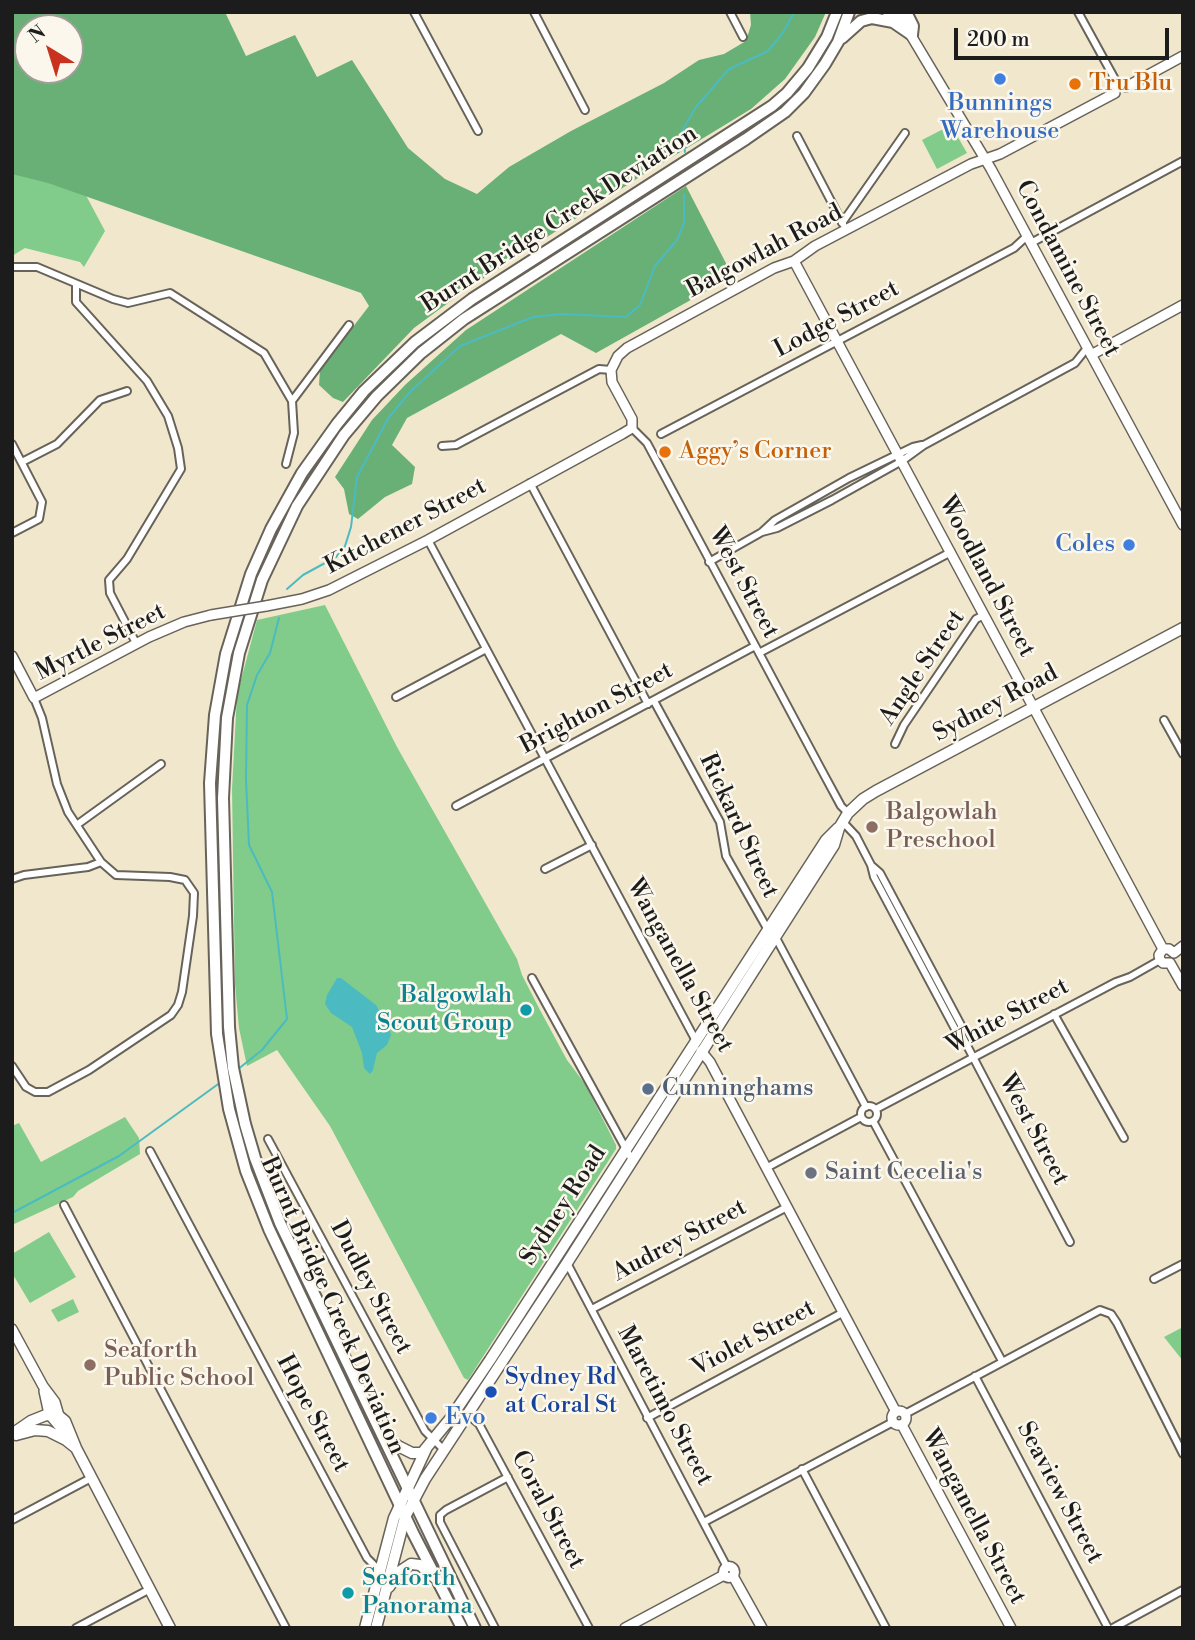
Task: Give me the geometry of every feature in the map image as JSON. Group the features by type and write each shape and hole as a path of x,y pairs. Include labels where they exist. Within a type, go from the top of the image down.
{"highway":[{"name":"Burnt Bridge Creek Deviation","path":"462,1628 405,1517 269,1228 246,1171 223,1081 216,1010 211,796 215,715 226,654 251,574 271,529 302,473 364,391 438,323 506,276 740,128 787,93 819,53 837,12"},
{"name":"Burnt Bridge Creek Deviation","path":"475,1628 268,1194 245,1125 234,1072 228,1001 223,798 227,718 239,653 272,556 297,506 329,456 360,415 421,353 485,305 766,126 804,93 838,42 849,12"},
{"path":"838,42 861,22 872,18 893,22 912,35 913,26 906,12"}],"main road":[{"name":"Sydney Road","path":"376,1628 399,1504 430,1443 450,1419 695,1041 834,845 843,821 869,795 1183,628"},
{"name":"Sydney Road","path":"365,1628 414,1499 701,1051 771,933"},
{"path":"556,1256 567,1263"},
{"path":"12,1435 38,1418 55,1418 67,1424 91,1478 170,1628"},
{"path":"42,1430 55,1418"},
{"path":"12,1435 42,1430 66,1440 76,1448"},
{"path":"382,1433 412,1453 422,1453 430,1443"},
{"path":"384,1596 399,1572 407,1565 420,1565 435,1578"}],"street":[{"path":"414,12 478,131"},
{"path":"534,12 585,110"},
{"path":"730,12 743,37"},
{"name":"Condamine Street","path":"887,12 912,35"},
{"name":"Condamine Street","path":"897,12 985,159 1183,525"},
{"path":"1078,12 1119,88"},
{"name":"Balgowlah Road","path":"611,370 618,356 627,348 774,268 794,261 844,227 974,163 1000,155 1119,88 1183,57"},
{"path":"797,136 844,227 905,133"},
{"name":"Lodge Street","path":"662,434 1029,239 1183,161"},
{"name":"Woodland Street","path":"794,261 1163,949"},
{"path":"12,267 37,267 76,285 128,303 170,293 264,353 292,401 294,433 286,464"},
{"path":"76,285 76,302 147,381 168,416 178,448 181,469 127,559 108,584 136,643"},
{"path":"709,562 762,532 777,528 1075,363 1089,351 1183,306"},
{"path":"292,401 349,324"},
{"path":"442,446 456,445 599,369 611,370"},
{"name":"West Street","path":"611,370 612,382 630,412 632,428 647,443 841,806 843,821 856,836 874,877 1070,1242"},
{"path":"22,462 57,444 100,400 127,391"},
{"name":"Kitchener Street","path":"184,622 302,599 329,590 428,540 632,428"},
{"path":"12,444 42,502 39,519 12,533"},
{"name":"Rickard Street","path":"530,483 720,822 726,856 771,933"},
{"name":"Wanganella Street","path":"428,540 1011,1628"},
{"name":"Brighton Street","path":"456,806 651,702 951,552"},
{"name":"Angle Street","path":"895,744 904,725 976,619 984,615"},
{"name":"Myrtle Street","path":"34,698 136,643 184,622"},
{"path":"396,696 486,649"},
{"path":"12,656 42,718 57,784 68,812 101,862 116,875 185,880 194,893 182,992 171,1015 89,1070 48,1091 35,1092 28,1088 12,1066"},
{"path":"1164,720 1183,754"},
{"path":"78,824 161,764"},
{"path":"545,869 592,845"},
{"path":"12,879 88,867 101,862"},
{"path":"771,933 866,1107"},
{"path":"1174,953 1183,946"},
{"path":"1169,948 1174,953 1174,960 1170,963 1160,960 1159,955 1163,949 1169,948"},
{"name":"White Street","path":"876,1109 1160,960"},
{"path":"1170,963 1183,986"},
{"path":"532,978 632,1160"},
{"path":"1054,1014 1124,1138"},
{"path":"866,1107 876,1109 873,1121"},
{"path":"766,1168 861,1116 866,1107"},
{"path":"861,1116 866,1121 873,1121"},
{"path":"873,1121 1002,1361"},
{"name":"Dudley Street","path":"268,1139 430,1443 444,1450"},
{"name":"Hope Street","path":"150,1151 367,1558 384,1575"},
{"path":"64,1205 286,1628"},
{"name":"Audrey Street","path":"592,1310 787,1207"},
{"name":"Maretimo Street","path":"567,1263 704,1522 728,1573 762,1628"},
{"path":"1154,1279 1183,1265"},
{"path":"704,1522 1101,1310 1111,1314 1117,1323 1183,1454"},
{"name":"Violet Street","path":"648,1418 842,1313"},
{"path":"12,1329 43,1386 66,1440"},
{"name":"Seaview Street","path":"975,1376 1110,1628"},
{"name":"Coral Street","path":"467,1414 479,1424 589,1628"},
{"path":"802,1469 886,1628"},
{"path":"495,1628 440,1522 440,1516 446,1510 508,1477"},
{"path":"12,1520 91,1478"},
{"path":"625,1628 728,1573"},
{"path":"76,1628 150,1589"},
{"path":"1110,1628 1183,1590"}],"green space":[{"path":"225,12 246,56 295,35 317,77 352,60 408,148 445,179 477,194 509,167 571,131 664,83 699,60 724,54 746,41 751,25 750,12 826,12 815,37 785,79 751,109 641,176 467,289 414,328 343,402 333,398 319,385 320,370 369,306 361,293 48,183 12,174 12,13"},
{"path":"951,125 967,153 937,169 922,140"},
{"path":"73,171 105,231 84,267 80,262 25,248 12,256 12,174"},
{"path":"686,186 730,271 705,292 596,353 561,334 407,418 392,445 415,467 412,484 385,497 358,519 349,514 344,489 335,477 372,420 405,385 466,330"},
{"path":"325,605 397,747 517,959 540,1010 567,1060 585,1084 616,1145 616,1149 468,1380 464,1378 330,1126 277,1050 247,1066 239,1028 235,984 232,789 237,695 257,620"},
{"path":"125,1117 139,1138 140,1154 78,1191 73,1197 12,1225 12,1126 19,1123 41,1162"},
{"path":"49,1232 76,1277 30,1303 12,1273 12,1254"},
{"path":"73,1299 79,1312 58,1322 51,1310"},
{"path":"1183,1327 1183,1361 1164,1337"}],"water":[{"path":"337,978 341,978 376,1005 389,1028 391,1035 387,1045 377,1053 370,1074 364,1068 362,1053 352,1027 331,1013 325,1004"}],"waterway":[{"path":"685,152 682,131 696,107 729,69 768,51 782,34 793,15 791,12"},
{"path":"287,589 303,575 336,557 345,546 351,527 357,477 389,417 411,391 460,346 533,317 562,314 626,317 640,305 655,266 677,240 684,223 684,194"},
{"path":"237,1070 262,1050 287,1019 272,892 249,845 246,779 247,705 257,675 270,653 279,618"},
{"path":"12,1213 119,1156 221,1082"}],"place":[{"name":"Bunnings Warehouse","path":"1000,79"},
{"name":"Tru Blu","path":"1075,84"},
{"name":"Aggy’s Corner","path":"665,452"},
{"name":"Coles","path":"1129,545"},
{"name":"Balgowlah Preschool","path":"872,827"},
{"name":"Balgowlah Scout Group","path":"526,1010"},
{"name":"Cunninghams","path":"648,1089"},
{"name":"Saint Cecelia's","path":"811,1173"},
{"name":"Seaforth Public School","path":"90,1365"},
{"name":"Sydney Rd at Coral St","path":"491,1392"},
{"name":"Evo","path":"431,1418"},
{"name":"Seaforth Panorama","path":"348,1593"}]}
